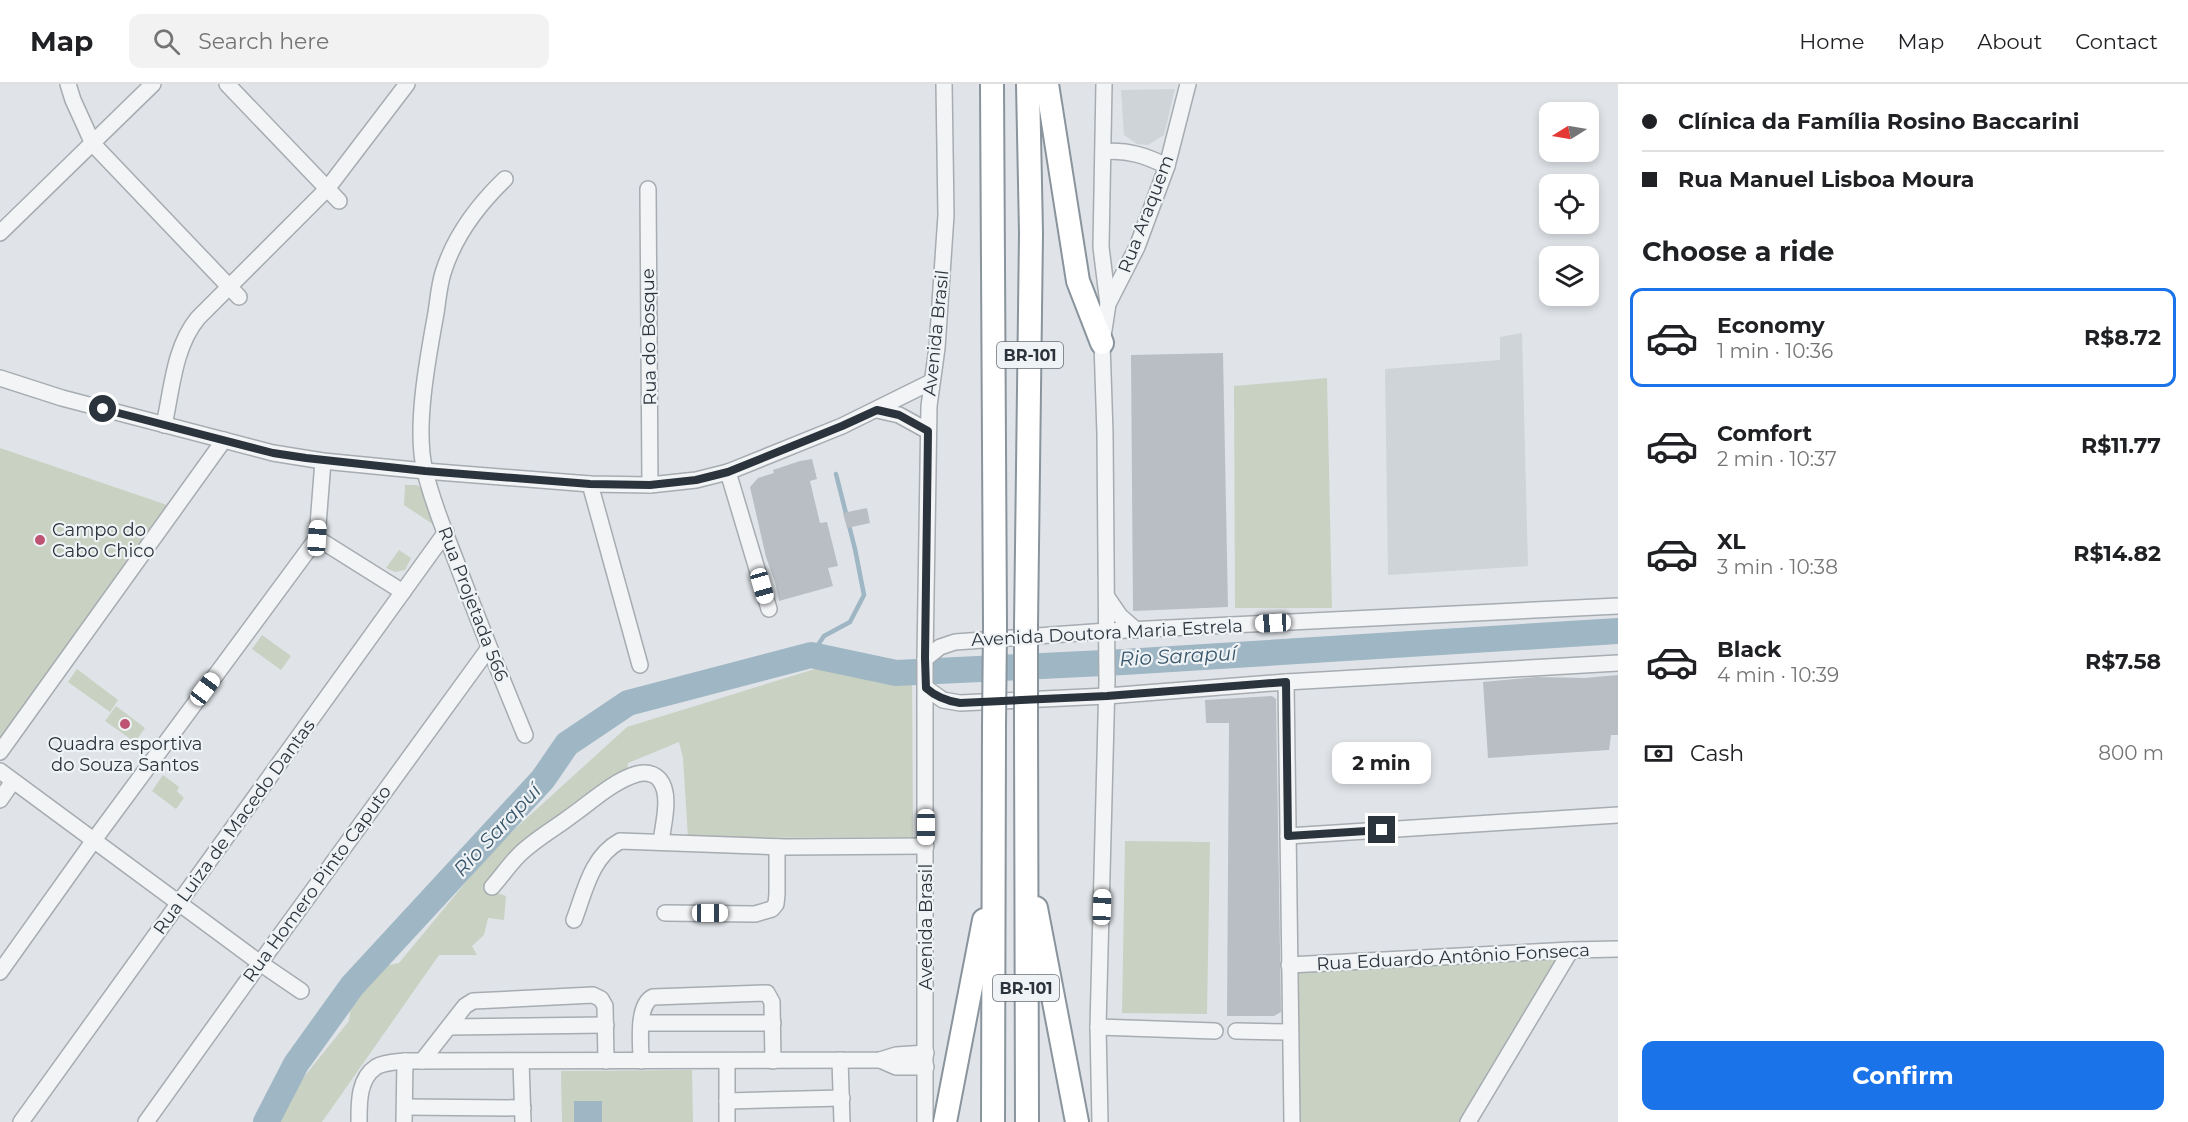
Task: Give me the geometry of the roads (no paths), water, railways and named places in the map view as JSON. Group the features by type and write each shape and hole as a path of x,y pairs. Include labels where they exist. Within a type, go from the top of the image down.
{"highway":[{"name":"BR-101","path":"992,84 995,627 993,1122"},
{"name":"BR-101","path":"1027,1122 1026,626 1031,233 1028,84"},
{"path":"1047,84 1078,281 1102,343"},
{"path":"1026,854 1077,1122"},
{"path":"945,1122 994,865"}],"street":[{"path":"68,84 93,144 234,292"},
{"path":"0,233 153,84"},
{"path":"227,84 339,201"},
{"path":"164,425 185,337 198,318 234,292 327,189 407,84"},
{"name":"Avenida Brasil","path":"925,1122 925,660 928,431 937,348 946,215 944,84"},
{"path":"1104,84 1101,247 1108,304"},
{"name":"Rua Araquem","path":"1102,343 1108,304 1137,247 1167,166 1188,84"},
{"path":"1103,152 1117,150 1133,152 1167,166"},
{"name":"Rua Projetada 566","path":"505,179 483,201 462,231 443,273 421,421 421,450 425,471 446,532 489,648 525,735"},
{"name":"Rua do Bosque","path":"648,189 650,485"},
{"path":"1100,1122 1098,1027 1107,717 1106,434 1102,343"},
{"path":"0,378 62,398 273,453 323,461 425,471 590,484 650,485 696,480 728,472 842,426 932,382"},
{"path":"877,410 899,415 928,431"},
{"path":"0,752 224,441"},
{"path":"0,972 94,840 317,538 323,461"},
{"path":"728,472 769,609"},
{"path":"590,484 640,664"},
{"name":"Rua Luiza de Macedo Dantas","path":"21,1122 446,532"},
{"path":"317,538 403,591"},
{"path":"1107,597 1119,616 1136,630"},
{"name":"Avenida Doutora Maria Estrela","path":"925,660 940,647 955,642 1136,630 1618,606"},
{"name":"Rua Homero Pinto Caputo","path":"146,1122 489,648"},
{"path":"926,686 944,700 960,703 1107,689 1128,695 1286,682 1618,663"},
{"path":"1286,682 1292,1122"},
{"path":"1107,717 1112,708 1128,695"},
{"path":"0,771 260,963 302,991"},
{"path":"492,887 520,855 537,841 616,784 636,775 646,773 654,775 660,780 664,790 666,808 661,842"},
{"path":"0,800 13,781"},
{"path":"1288,836 1618,815"},
{"path":"574,920 600,856 610,846 620,841 777,847 926,846"},
{"path":"665,913 755,914 772,909 776,904 777,894 777,847"},
{"name":"Rua Eduardo Antônio Fonseca","path":"1289,965 1618,949"},
{"path":"1468,1122 1571,950"},
{"path":"641,1061 641,1023 644,1005 653,997 767,993 772,1002 773,1061"},
{"path":"422,1062 465,1006 473,1001 593,995 601,999 605,1006 606,1061"},
{"path":"641,1023 773,1023"},
{"path":"449,1027 606,1026"},
{"path":"1098,1027 1215,1031"},
{"path":"1236,1031 1290,1032"},
{"path":"359,1122 359,1102 367,1076 376,1067 405,1061 880,1060 896,1054 926,1060"},
{"path":"840,1060 842,1122"},
{"path":"405,1061 405,1115 523,1115 521,1061"},
{"path":"727,1062 727,1122"},
{"path":"727,1101 842,1098"}],"water":[{"path":"574,1101 602,1101 602,1122 574,1122"}],"waterway":[{"name":"Rio Sarapuí","path":"811,655 824,636 850,622 864,595 836,474"},
{"name":"Rio Sarapuí","path":"266,1122 296,1064 352,986 543,779 567,744 628,703 811,655 896,673 1124,662 1618,631"}],"place":[{"name":"Campo do Cabo Chico","path":"40,540"},
{"name":"Quadra esportiva do Souza Santos","path":"125,724"}]}
